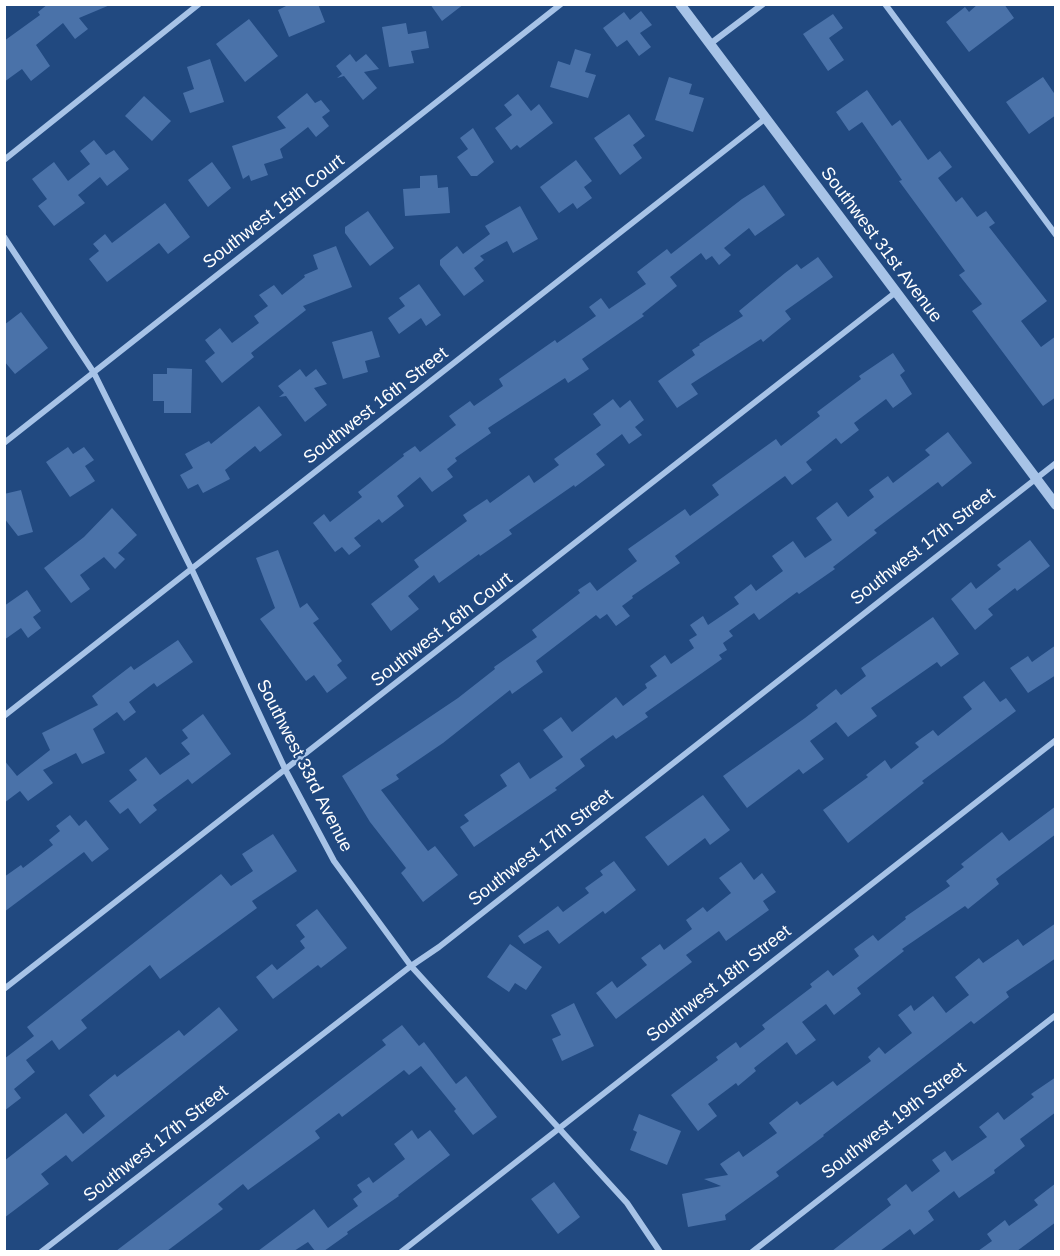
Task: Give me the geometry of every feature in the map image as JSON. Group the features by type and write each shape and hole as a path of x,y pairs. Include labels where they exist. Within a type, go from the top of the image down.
{"street":[{"path":"4,160 199,4"},
{"name":"Southwest 15th Court","path":"4,443 561,4"},
{"name":"Southwest 31st Avenue","path":"680,4 1056,505"},
{"path":"710,44 763,4"},
{"path":"885,4 1056,236"},
{"name":"Southwest 16th Street","path":"4,716 766,118"},
{"name":"Southwest 33rd Avenue","path":"4,237 94,374 192,570 286,771 334,861 411,966 627,1203 660,1251"},
{"name":"Southwest 16th Court","path":"4,989 286,771 896,292"},
{"name":"Southwest 17th Street","path":"41,1251 411,966 448,940 1056,463"},
{"name":"Southwest 18th Street","path":"401,1251 1056,740"},
{"name":"Southwest 19th Street","path":"752,1251 1056,1015"}],"building":[{"path":"48,4 110,5 79,18 88,29 75,39 63,23 36,45 50,66 31,81 22,69 4,82 4,41 40,15 38,12"},
{"path":"290,4 318,4 325,22 289,37 278,10"},
{"path":"430,4 464,4 442,21"},
{"path":"978,4 1004,4 1014,18 969,52 946,22 965,7 969,12"},
{"path":"641,11 652,25 640,33 651,47 639,56 627,40 617,47 603,28 624,12 630,20"},
{"path":"833,14 843,28 829,38 844,60 828,71 803,34"},
{"path":"249,19 278,56 245,82 216,44"},
{"path":"406,23 408,34 426,31 429,48 411,51 414,63 389,67 382,27"},
{"path":"575,49 591,54 585,72 596,75 588,98 550,87 558,61 570,65"},
{"path":"350,54 356,62 366,54 379,69 364,72 377,88 363,100 344,76 337,78 342,74 336,66"},
{"path":"210,59 224,102 190,113 183,93 194,89 187,67"},
{"path":"669,77 692,84 689,94 704,98 693,132 655,120"},
{"path":"1043,77 1056,96 1056,115 1029,134 1006,102"},
{"path":"867,90 892,126 900,120 928,160 940,151 952,167 938,178 956,202 962,197 977,217 986,211 995,223 989,227 1047,301 1021,321 1041,347 1056,336 1056,397 1043,406 972,311 982,304 959,275 965,271 899,181 902,180 862,122 849,131 836,112"},
{"path":"307,93 315,103 321,100 330,111 322,117 329,126 316,137 308,127 280,149 283,158 264,164 268,175 251,181 249,175 243,179 232,146 286,128 277,117"},
{"path":"518,94 531,111 539,104 553,123 520,148 517,145 511,150 495,128 512,115 504,105"},
{"path":"144,96 171,121 152,141 125,116"},
{"path":"629,114 645,136 633,145 642,158 620,175 594,138"},
{"path":"473,128 494,162 477,176 471,176 457,157 468,149 460,138"},
{"path":"94,140 106,155 114,150 129,169 107,186 100,177 78,195 85,203 54,226 38,206 47,199 32,179 54,162 68,181 90,164 80,151"},
{"path":"576,160 592,181 584,187 592,198 577,209 573,203 559,213 540,187"},
{"path":"212,162 231,188 208,207 188,180"},
{"path":"437,175 438,188 448,187 450,213 405,216 403,189 420,188 420,176"},
{"path":"764,185 785,215 755,236 749,228 724,248 731,255 719,265 712,256 706,260 701,253 670,277 677,286 642,314 644,316 582,359 589,369 568,383 565,378 488,428 491,433 455,458 457,461 447,469 453,477 432,492 420,477 397,496 404,506 382,523 379,519 354,538 361,546 349,555 342,547 335,552 313,523 324,514 330,522 362,497 358,492 404,456 403,454 415,446 420,452 456,425 449,416 470,401 474,406 503,386 499,379 555,340 557,343 596,316 589,307 601,298 609,309 646,284 637,272 667,249 671,254 742,199"},
{"path":"165,203 190,237 168,254 159,243 107,282 89,259 99,251 93,244 105,234 112,243"},
{"path":"520,206 538,239 513,253 507,241 480,256 484,260 474,268 484,281 464,296 440,265 440,260 457,246 463,254 490,234 485,226"},
{"path":"368,211 394,248 370,266 345,233 345,227"},
{"path":"336,246 352,287 303,306 306,310 251,353 254,357 222,383 205,361 215,353 205,340 220,328 232,343 259,323 254,316 268,306 259,295 274,285 282,295 305,277 304,275 318,269 313,255"},
{"path":"818,257 833,277 785,311 791,319 763,342 761,339 691,384 698,394 677,408 658,381 695,355 692,350 699,344 743,316 739,311 785,273 797,264 801,269"},
{"path":"419,284 441,315 426,326 421,318 399,334 388,318 405,306 399,298"},
{"path":"21,312 48,348 15,374 4,361 4,325"},
{"path":"372,331 380,357 365,361 368,372 343,379 332,342"},
{"path":"893,353 905,371 900,375 912,394 893,408 886,399 854,423 859,430 841,444 836,438 806,462 812,470 792,485 785,476 675,556 680,563 632,596 633,598 622,606 630,616 616,626 607,614 600,619 596,615 536,661 543,672 512,694 510,690 443,743 396,775 399,779 381,790 428,851 435,846 458,875 423,902 401,873 406,868 370,822 342,776 458,698 495,669 494,667 537,637 532,630 580,593 578,590 590,582 597,591 637,561 628,549 685,509 690,516 719,495 712,485 776,439 781,446 820,416 817,412 861,379 859,376"},
{"path":"167,368 192,369 191,413 164,413 164,401 153,401 153,374 167,374"},
{"path":"300,369 306,377 316,369 327,384 314,388 327,405 305,422 286,396 279,397 284,393 278,386"},
{"path":"613,399 620,408 630,400 644,420 635,427 642,435 629,444 622,434 596,454 605,465 509,530 512,534 439,583 434,575 408,596 419,609 391,631 371,604 419,567 414,560 467,521 463,515 487,499 490,503 529,475 534,483 559,465 554,459 601,425 593,414"},
{"path":"259,406 282,435 260,452 255,446 225,470 230,479 203,493 198,484 188,489 180,475 193,468 185,454 209,441 211,444"},
{"path":"948,432 972,463 942,487 938,482 874,530 877,533 833,567 835,569 799,594 797,592 759,620 754,613 729,631 733,636 723,643 727,650 719,655 722,659 645,713 648,717 616,739 613,735 580,759 585,766 555,788 557,790 474,847 460,827 469,821 464,815 507,786 500,775 519,762 530,779 563,757 543,730 561,717 572,732 616,697 623,706 647,688 645,684 657,676 650,666 665,655 671,664 694,648 689,640 697,635 690,625 703,616 708,625 739,604 734,597 751,584 756,591 783,571 772,556 793,541 805,558 832,540 816,518 837,502 848,517 874,497 869,490 888,476 893,483 930,455 925,450"},
{"path":"68,447 73,454 84,447 94,460 85,466 95,481 70,497 46,462"},
{"path":"21,490 33,532 18,536 4,518 4,494"},
{"path":"112,508 137,535 118,553 125,559 115,569 104,557 80,575 90,589 71,603 44,568 84,537"},
{"path":"1030,540 1050,566 1017,591 1015,588 988,609 993,615 975,630 951,599 971,582 976,589 1001,569 997,565"},
{"path":"278,550 300,608 307,603 319,619 313,623 342,661 337,665 347,678 327,693 314,675 306,681 260,619 275,608 256,558"},
{"path":"27,590 41,611 33,617 41,628 28,638 21,628 4,640 4,606"},
{"path":"933,617 959,654 941,667 937,662 871,708 877,716 848,737 836,722 810,741 824,759 803,774 799,769 747,808 723,776 818,708 816,705 836,689 841,695 866,676 861,668"},
{"path":"178,640 193,662 157,687 154,683 129,702 136,712 124,721 117,712 93,729 105,753 82,764 76,753 43,770 53,783 28,801 20,791 4,803 4,760 17,776 50,750 42,733 98,705 92,696 131,666 134,670"},
{"path":"1056,645 1056,675 1028,693 1010,668 1028,656 1032,662"},
{"path":"984,681 1000,702 1006,698 1016,711 922,781 924,783 848,843 823,810 868,777 866,775 885,760 891,769 919,747 915,743 933,730 938,736 972,709 963,697"},
{"path":"203,714 231,754 192,784 188,779 153,805 157,810 140,824 128,808 120,814 109,801 137,780 129,770 146,757 160,775 190,754 181,743 188,738 182,730"},
{"path":"703,795 730,830 710,845 705,838 668,866 645,837"},
{"path":"1056,806 1056,834 996,879 999,884 968,909 965,906 902,949 904,951 857,988 861,994 834,1015 826,1004 802,1022 816,1040 796,1055 787,1042 754,1068 756,1071 738,1086 736,1083 708,1104 717,1116 698,1131 671,1095 718,1060 716,1057 736,1042 740,1048 765,1029 762,1025 812,987 810,984 828,970 833,976 859,956 854,949 873,935 878,941 906,919 905,917 950,886 946,881 964,867 961,864 1002,832 1009,841"},
{"path":"70,815 79,826 86,820 109,849 92,862 84,852 4,912 4,877 21,865 23,868 53,845 49,840 60,831 56,826"},
{"path":"273,834 297,871 252,901 257,908 160,979 150,965 81,1020 87,1028 59,1050 52,1040 26,1060 35,1072 14,1089 21,1098 4,1111 4,1059 34,1036 27,1027 221,874 231,886 253,871 242,854"},
{"path":"614,861 636,890 605,914 603,911 559,944 548,930 524,944 518,936 558,906 563,912 589,893 585,888 603,875 600,871"},
{"path":"741,862 754,880 762,873 776,892 763,901 769,910 726,941 719,931 686,955 692,962 616,1019 596,993 612,981 617,988 647,965 641,958 660,944 664,950 692,929 686,920 703,907 707,912 731,893 719,878"},
{"path":"317,909 347,948 321,968 318,965 273,999 256,977 272,964 277,970 305,948 300,941 305,937 296,925"},
{"path":"1056,923 1056,958 1006,992 1009,997 974,1024 971,1021 776,1172 779,1176 725,1215 726,1220 688,1227 682,1194 721,1186 704,1179 728,1175 720,1164 739,1151 743,1157 777,1133 769,1123 797,1101 800,1105 833,1081 837,1086 871,1061 868,1057 879,1047 885,1054 912,1033 898,1015 911,1005 914,1011 933,996 946,1013 969,995 955,977 979,958 983,963 1018,939 1023,946"},
{"path":"510,944 542,967 526,990 515,983 509,992 487,977"},
{"path":"574,1003 594,1046 562,1061 552,1039 561,1035 551,1015"},
{"path":"219,1007 238,1030 72,1162 66,1155 41,1174 49,1184 4,1218 4,1161 66,1113 83,1134 105,1116 89,1095 115,1074 117,1077 179,1030 184,1036"},
{"path":"402,1025 419,1046 424,1042 456,1084 466,1076 497,1117 473,1135 454,1111 456,1109 421,1066 409,1075 404,1070 342,1117 339,1113 315,1131 320,1138 248,1190 243,1184 218,1204 223,1209 167,1251 116,1251 386,1045 382,1040"},
{"path":"1056,1077 1056,1112 1020,1139 1025,1146 994,1170 995,1173 959,1198 954,1191 928,1211 934,1220 914,1235 910,1229 880,1251 832,1251 891,1205 887,1199 906,1184 912,1192 940,1171 932,1160 945,1151 952,1161 987,1137 979,1127 998,1112 1004,1120 1034,1097 1031,1094"},
{"path":"639,1114 681,1131 667,1165 630,1150 637,1132 633,1130"},
{"path":"412,1130 418,1139 430,1130 450,1155 324,1251 315,1251 308,1242 294,1251 258,1251 314,1209 328,1228 358,1206 353,1199 362,1192 357,1185 369,1177 373,1183 405,1159 394,1144"},
{"path":"554,1182 580,1217 558,1234 531,1199"},
{"path":"1056,1183 1056,1222 1017,1251 978,1251 992,1241 987,1234 1005,1220 1009,1226 1038,1205 1034,1200"}]}
